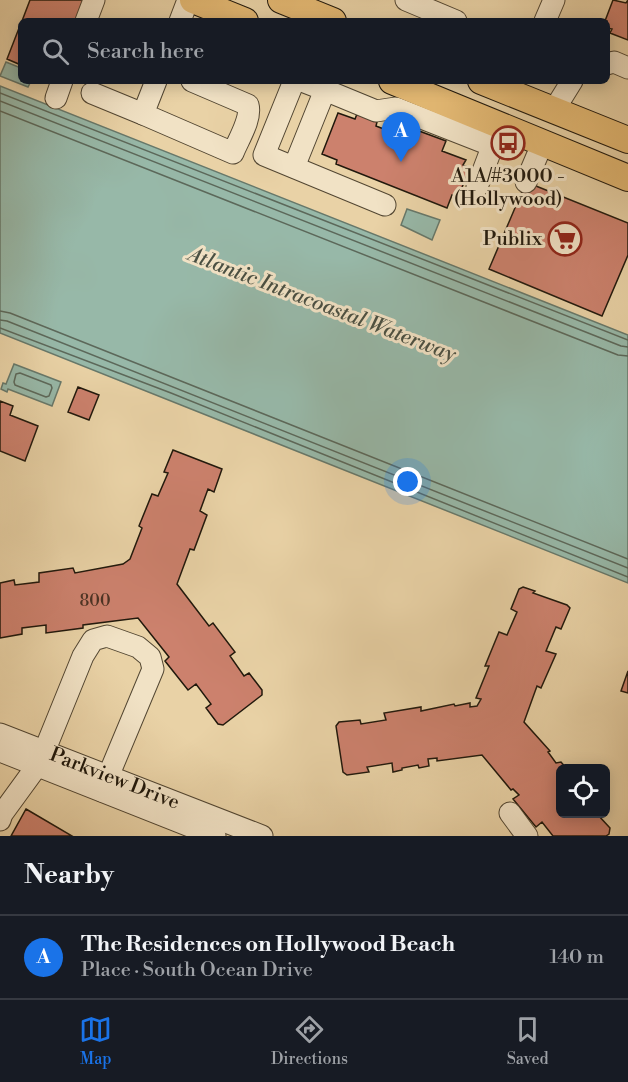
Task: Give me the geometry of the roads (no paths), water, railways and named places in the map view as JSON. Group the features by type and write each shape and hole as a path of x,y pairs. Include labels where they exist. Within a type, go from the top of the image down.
{"main road":[{"path":"193,0 238,18"},
{"path":"281,0 324,12"},
{"path":"489,84 628,140"},
{"path":"399,89 496,135 543,142 628,178"}],"street":[{"path":"87,18 94,0"},
{"path":"181,18 188,0"},
{"path":"546,18 554,0"},
{"path":"418,7 451,15"},
{"path":"610,63 614,62 628,68"},
{"path":"143,114 155,84"},
{"path":"92,93 233,153 248,117 250,110 248,105 199,84"},
{"path":"293,84 264,155 384,205"},
{"path":"554,110 570,84"},
{"path":"294,167 330,85 376,111 399,89"},
{"path":"477,187 496,135"},
{"path":"526,182 543,142"},
{"path":"0,820 40,759 83,656 93,640 107,636 138,647 150,657 153,669 105,784"},
{"name":"Parkview Drive","path":"0,734 40,759"},
{"name":"Parkview Drive","path":"0,751 40,759 105,784 262,836"},
{"name":"Parkview Drive","path":"105,784 214,836"},
{"path":"510,813 527,836"}],"water":[{"path":"6,62 18,67 18,83 0,76"},
{"name":"Atlantic Intracoastal Waterway","path":"0,86 628,335 628,583 0,333"},
{"path":"407,209 440,220 432,240 401,225"},
{"path":"14,364 61,382 52,406 8,389 7,392 1,389 3,383 6,384"}],"place":[{"name":"A1A/#3000 - (Hollywood)","path":"508,143"},
{"name":"The Residences on Hollywood Beach","path":"401,162"},
{"name":"Publix","path":"565,239"}]}
